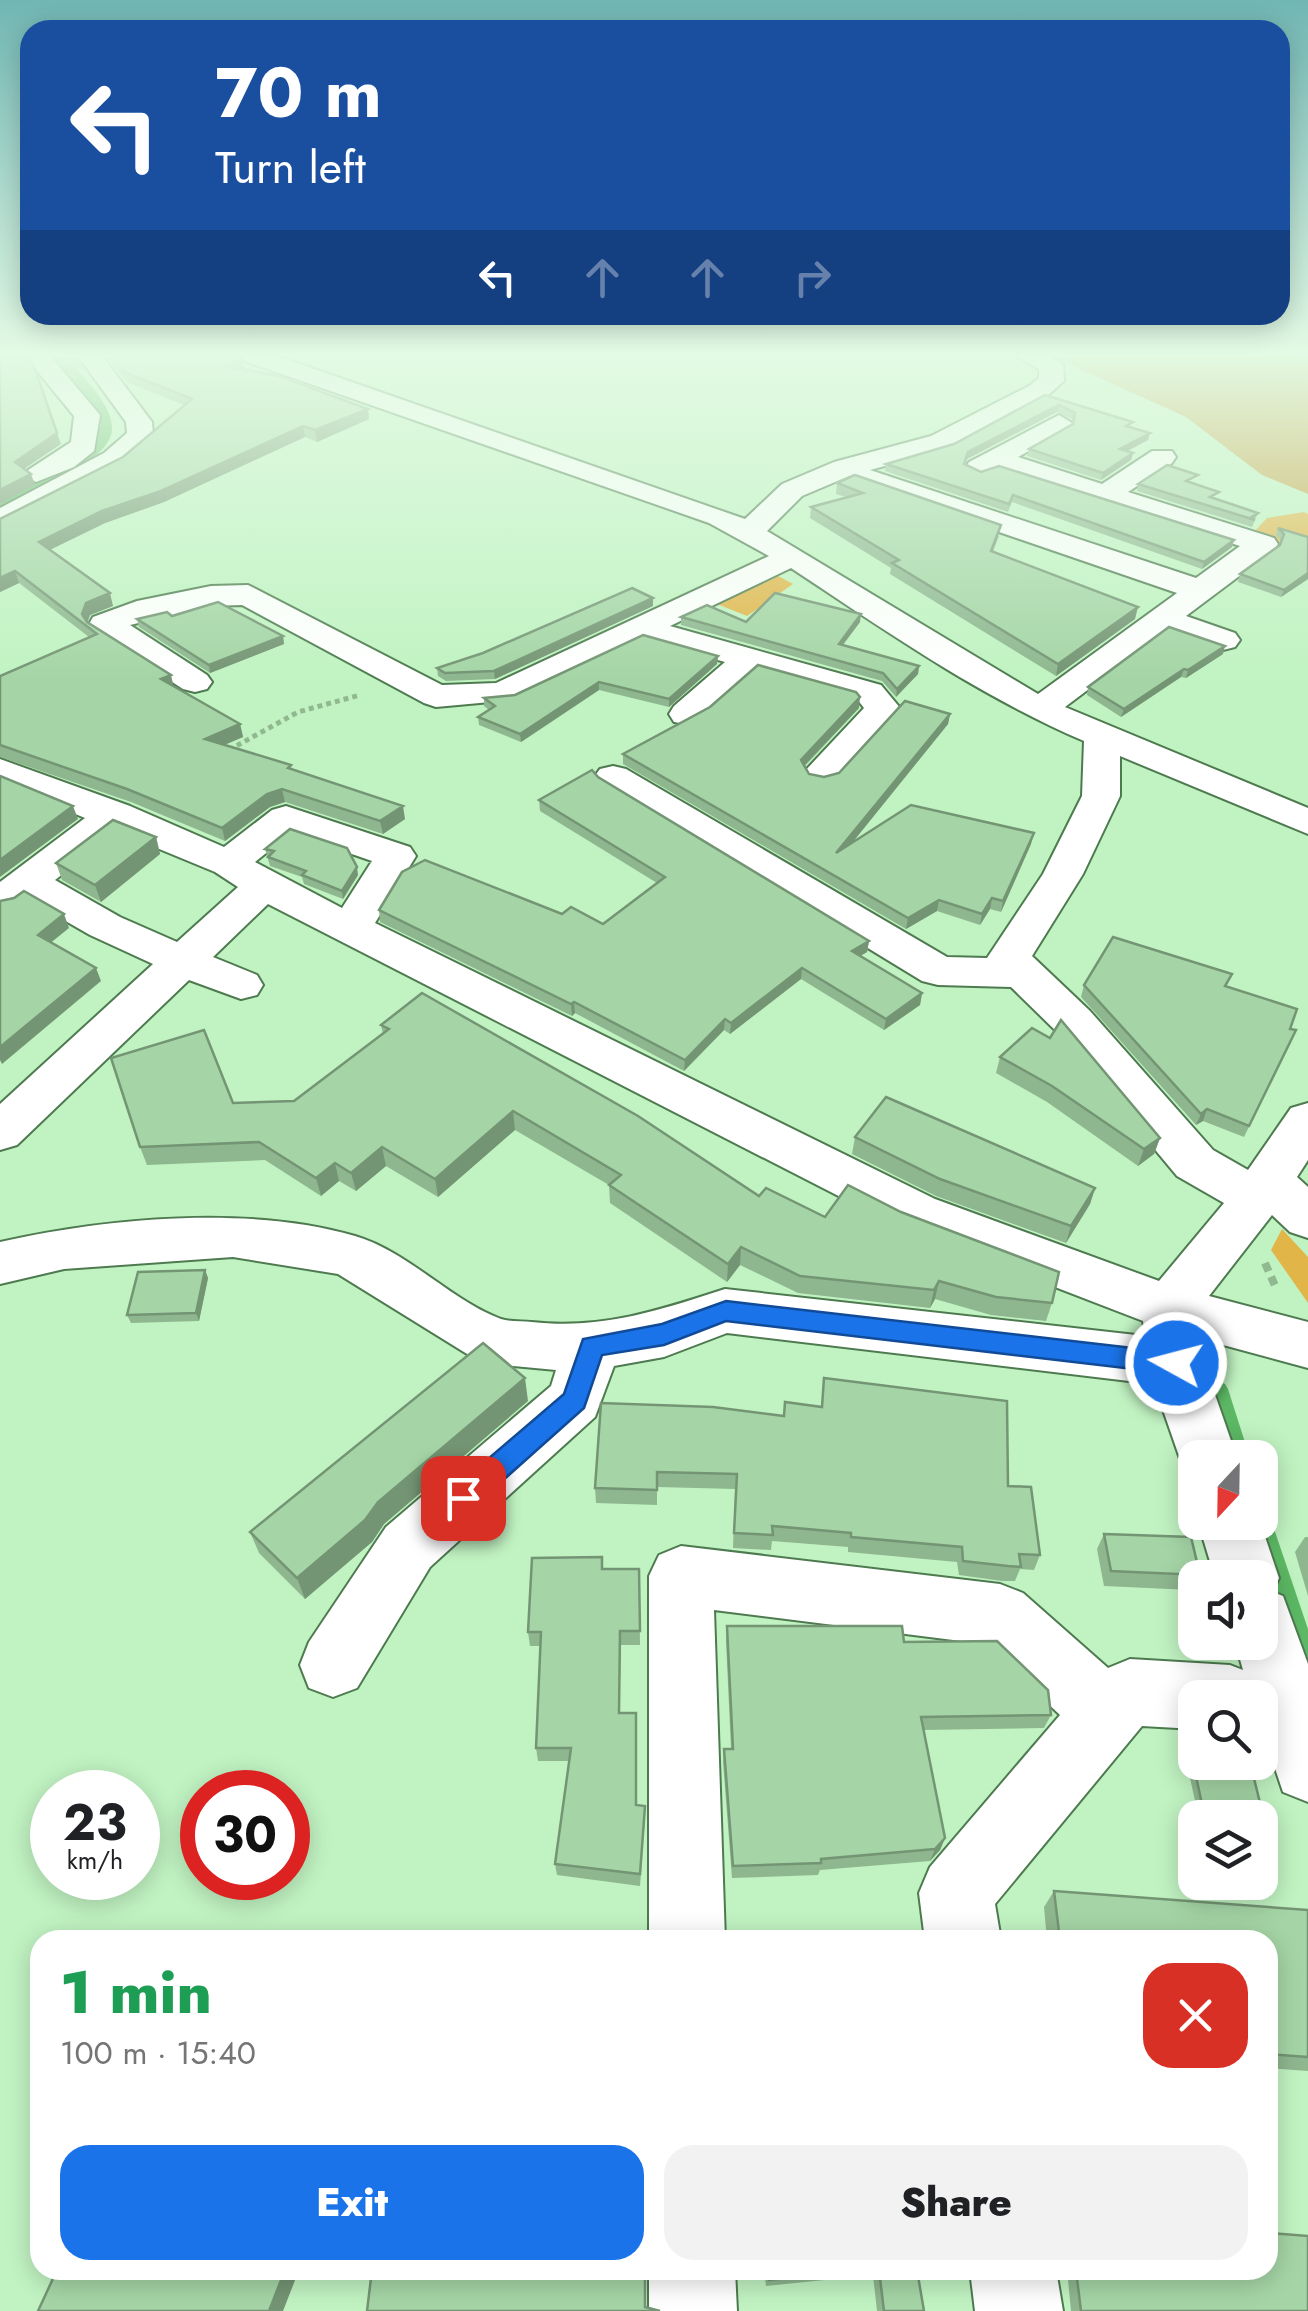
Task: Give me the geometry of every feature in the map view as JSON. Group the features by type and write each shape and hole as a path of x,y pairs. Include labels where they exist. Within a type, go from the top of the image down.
{"street":[{"path":"0,491 58,464"},
{"path":"9,509 104,464"},
{"path":"568,464 750,531 962,665 1040,709 1308,822"},
{"path":"750,531 792,490 859,464"},
{"path":"927,498 986,464"},
{"path":"1014,464 1263,544 1040,709"},
{"path":"1105,494 1150,464"},
{"path":"866,477 1200,590"},
{"path":"195,682 105,624 137,611 211,596 248,595 436,696 470,697 502,693 792,556"},
{"path":"1161,618 1223,640"},
{"path":"639,628 869,692 884,709 822,773"},
{"path":"687,714 748,660"},
{"path":"1102,738 1101,796 1063,874 1009,958 1074,1022 1195,1163 1263,1189 1308,1218"},
{"path":"0,770 116,814 246,874 916,1213 1169,1308 1308,1345"},
{"path":"613,777 678,799 938,970 1022,972"},
{"path":"14,891 116,814"},
{"path":"0,1132 180,962 286,818 396,856 351,927"},
{"path":"14,891 66,908 180,962 241,985"},
{"path":"1201,1440 1176,1363 1169,1308 1263,1189 1307,1125"},
{"path":"0,1263 64,1248 232,1236 350,1255 492,1341 592,1347 664,1334 726,1311 1176,1363"},
{"path":"333,1665 408,1547 575,1400 592,1347"},
{"path":"687,1930 682,1576 1000,1615 1108,1712"},
{"path":"962,1930 956,1893 1108,1712 1130,1692 1178,1695"},
{"path":"1278,1713 1308,1767"},
{"path":"692,2280 693,2311"},
{"path":"1014,2280 1019,2311"}],"shaded area":[{"path":"71,464 85,464 0,507 0,499"},
{"path":"1247,464 1308,464 1308,494 1262,475"},
{"path":"1308,514 1308,548 1298,551 1252,534 1267,518"},
{"path":"769,571 793,584 747,616 707,600"},
{"path":"1282,1229 1308,1257 1308,1303 1271,1250"}],"building":[{"path":"0,464 17,464 31,474 0,490"},
{"path":"109,464 220,464 161,491 102,511 39,542 110,593 86,603 82,614 87,622 171,675 161,679 240,724 205,739 403,806 380,821 282,789 267,794 222,828 127,789 0,745 0,676 97,634 15,571 0,578 0,519"},
{"path":"886,464 964,464 981,472 999,466 1234,540 1204,562 1013,495 1009,504"},
{"path":"1075,464 1117,464 1103,473"},
{"path":"1167,465 1198,475 1186,481 1219,492 1210,497 1258,513 1250,518 1255,520 1138,484"},
{"path":"855,475 1001,525 991,551 1138,607 1058,664 892,563 899,560 811,507 863,493 837,483"},
{"path":"1278,528 1308,537 1308,573 1284,590 1240,574 1280,545 1284,534"},
{"path":"632,588 653,598 494,671 445,673 437,668 483,653"},
{"path":"775,593 861,614 839,644 919,666 897,689 883,673 681,617 707,605 746,622"},
{"path":"218,602 283,636 209,665 137,619 167,612 172,616"},
{"path":"1169,627 1225,646 1124,709 1088,687"},
{"path":"643,635 718,656 669,699 599,682 520,734 478,717 495,706 484,698 515,695"},
{"path":"758,665 856,692 860,697 801,760 809,774 824,777 839,773 905,701 950,714 836,853 911,805 1034,833 1003,901 992,898 982,914 939,900 908,918 623,754 710,707"},
{"path":"592,770 869,941 852,951 922,993 886,1019 802,968 731,1023 725,1019 685,1060 574,1002 571,1004 379,910 402,872 425,860 562,914 571,907 603,924 665,877 539,800"},
{"path":"0,776 73,806 0,860"},
{"path":"113,820 156,837 95,885 56,863"},
{"path":"290,829 347,848 357,867 342,891 302,875 306,871 268,857 274,851 265,849"},
{"path":"24,891 64,914 38,935 96,968 0,1047 0,901"},
{"path":"1113,937 1232,974 1225,986 1297,1009 1290,1029 1296,1030 1249,1126 1207,1109 1201,1114 1084,985"},
{"path":"422,993 638,1116 759,1196 766,1188 825,1217 848,1185 901,1212 1059,1272 1052,1303 996,1297 939,1281 934,1290 800,1276 741,1247 728,1264 609,1185 621,1175 513,1111 435,1179 382,1147 351,1173 335,1163 316,1178 259,1142 140,1147 111,1058 204,1030 233,1103 294,1101 389,1029 381,1025"},
{"path":"1061,1020 1160,1138 1144,1149 1052,1086 1000,1057 1032,1028 1050,1038"},
{"path":"886,1097 1095,1188 1071,1226 940,1179 855,1137"},
{"path":"205,1270 196,1313 127,1315 138,1272"},
{"path":"483,1343 525,1378 378,1502 365,1520 297,1578 250,1532"},
{"path":"824,1378 1007,1401 1008,1486 1031,1487 1040,1555 1019,1554 1021,1567 963,1561 962,1547 851,1537 851,1533 772,1526 773,1535 734,1533 737,1474 657,1472 657,1490 595,1488 601,1403 713,1407 784,1416 785,1402 822,1407"},
{"path":"1104,1534 1192,1540 1196,1560 1178,1560 1178,1574 1111,1571"},
{"path":"602,1557 602,1569 639,1569 640,1631 620,1631 619,1713 636,1713 636,1805 645,1806 640,1874 555,1864 571,1748 536,1748 541,1632 528,1632 532,1558"},
{"path":"727,1626 902,1626 904,1642 997,1641 1048,1690 1051,1715 921,1717 945,1838 935,1849 821,1859 821,1863 733,1866 724,1749 733,1749"},
{"path":"1197,1780 1254,1780 1259,1800 1201,1800"},
{"path":"1054,1891 1308,1910 1308,2057 1278,2055 1278,1930 1059,1930"},
{"path":"1278,2234 1308,2236 1308,2311 1081,2311 1077,2280 1278,2280"},
{"path":"52,2280 281,2280 269,2311 38,2311"},
{"path":"371,2280 645,2280 645,2307 660,2311 367,2311"},
{"path":"880,2280 919,2280 924,2311 884,2311"}],"waterway":[{"path":"1219,1389 1235,1440"},
{"path":"1269,1540 1308,1659"}],"route":[{"path":"463,1498 575,1400 592,1347 664,1334 726,1311 1176,1363"}]}
